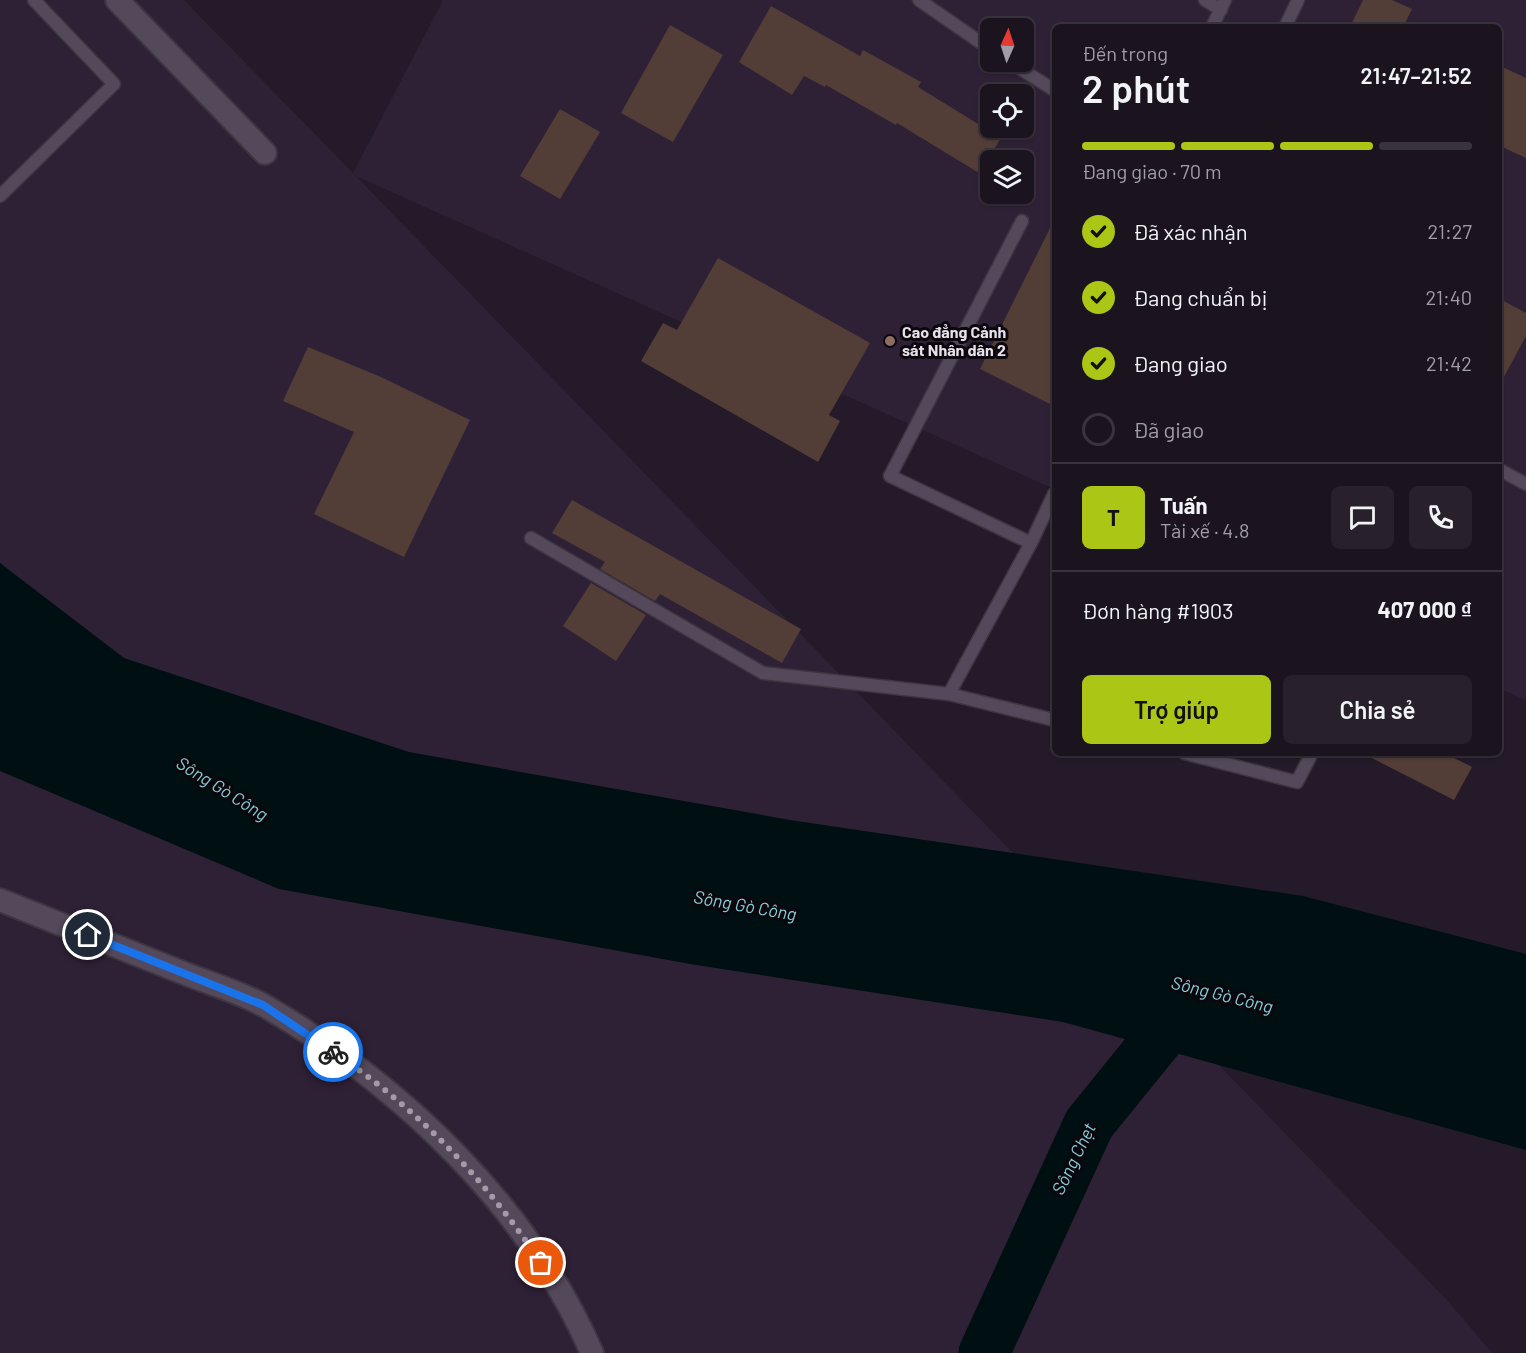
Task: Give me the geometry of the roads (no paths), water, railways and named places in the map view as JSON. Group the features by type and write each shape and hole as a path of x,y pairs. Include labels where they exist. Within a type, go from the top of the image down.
{"street":[{"path":"117,0 265,153"},
{"path":"0,900 263,1005 363,1071 450,1146 518,1228 575,1315 592,1353"}],"lane":[{"path":"0,196 114,84 34,0"},
{"path":"919,0 980,42"},
{"path":"1205,0 1223,5 1214,24"},
{"path":"1286,24 1298,0"},
{"path":"1026,72 1052,89"},
{"path":"1022,221 890,476 1031,543"},
{"path":"1502,471 1526,484"},
{"path":"949,694 1031,543 1052,498"},
{"path":"531,538 763,673 949,694 1052,720"},
{"path":"1196,756 1297,782 1310,756"}],"water":[{"name":"Sông Gò Công","path":"0,563 124,658 409,752 790,820 1303,896 1526,954 1526,1150 1063,1022 690,964 279,889 0,771"}],"waterway":[{"name":"Sông Chẹt","path":"984,1353 1089,1124 1196,992"}],"place":[{"name":"Cao đẳng Cảnh sát Nhân dân 2","path":"890,341"}]}
